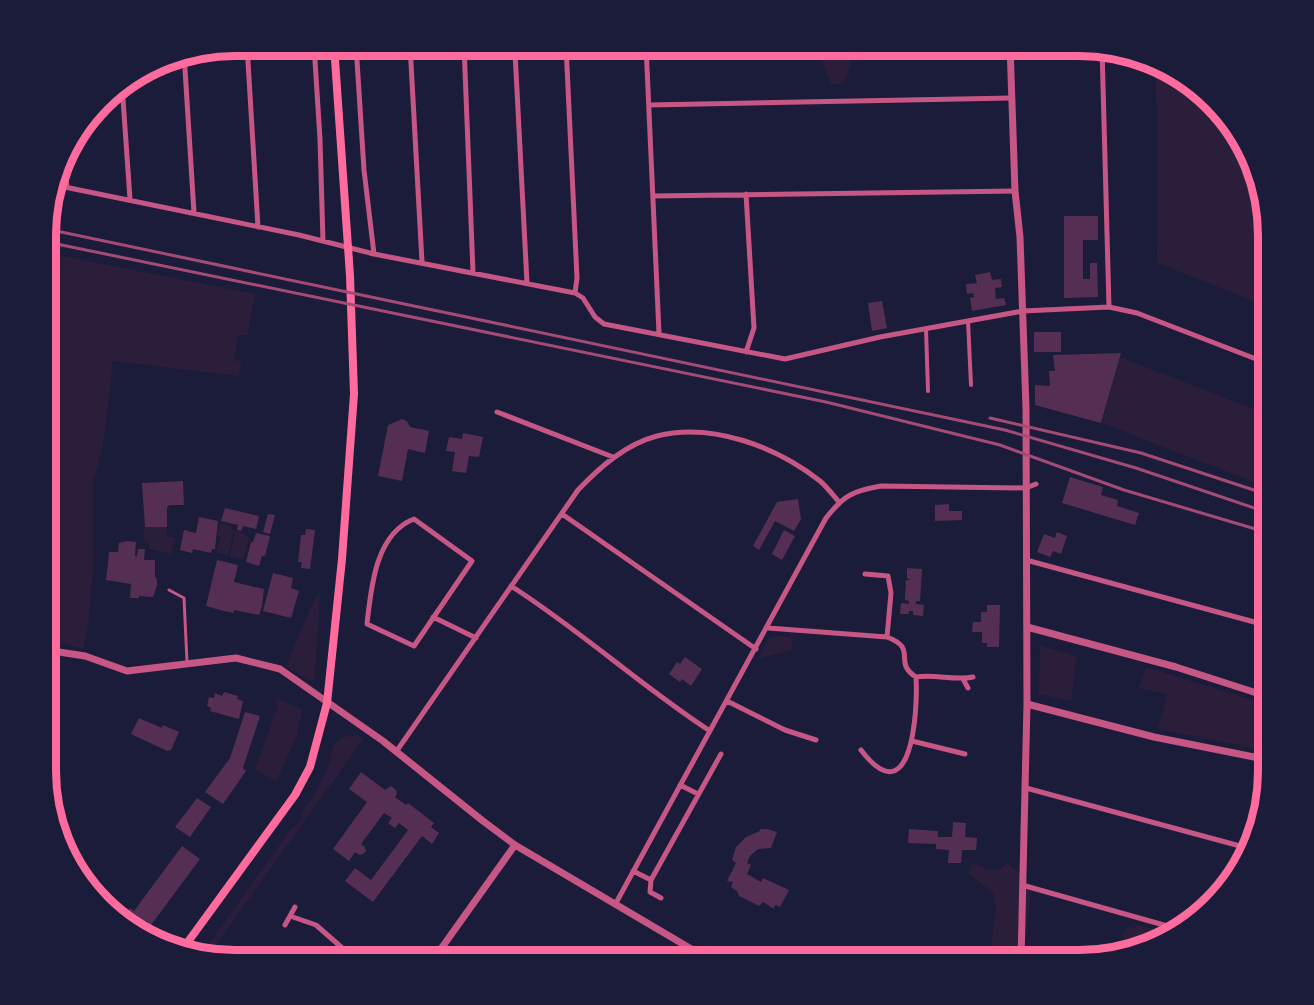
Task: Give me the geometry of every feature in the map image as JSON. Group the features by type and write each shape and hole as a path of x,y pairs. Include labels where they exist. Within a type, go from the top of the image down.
{"main road":[{"path":"187,943 295,795 310,767 327,703 342,559 354,394 350,276 335,56"}],"street":[{"path":"248,56 258,227"},
{"path":"315,56 326,242"},
{"path":"357,56 364,170 374,254"},
{"path":"411,56 422,262"},
{"path":"465,56 473,272"},
{"path":"515,56 527,283"},
{"path":"566,56 577,278 575,292"},
{"path":"647,56 659,333"},
{"path":"1010,56 1015,191 1020,237 1023,311 1027,470 1026,788 1021,950"},
{"path":"1102,57 1109,307"},
{"path":"185,63 194,213"},
{"path":"123,95 130,199"},
{"path":"649,105 1012,98"},
{"path":"66,175 67,187"},
{"path":"62,186 130,199 374,254 575,292 583,298 595,317 604,324 785,359 926,328 1023,311 1109,307 1137,313 1258,360"},
{"path":"653,196 1015,191"},
{"path":"746,194 754,328 746,352"},
{"path":"968,320 971,385"},
{"path":"926,328 928,392"},
{"path":"497,412 614,457"},
{"path":"396,752 578,490 614,457 655,436 675,433 709,433 727,436 745,441 785,459 821,482 839,502"},
{"path":"616,903 826,519 839,502 859,490 881,486 1026,488 1036,484"},
{"path":"562,514 756,650"},
{"path":"414,519 471,561 433,616 414,646 368,624 374,571 390,538 403,523 414,519"},
{"path":"1026,560 1258,623"},
{"path":"865,574 888,576 891,593 887,637"},
{"path":"511,586 550,611 656,694 710,731"},
{"path":"433,616 476,638"},
{"path":"1027,627 1176,667 1258,693"},
{"path":"768,628 887,637 900,642 905,650 904,666 916,677 944,675 963,679 973,677"},
{"path":"56,652 85,656 122,670 236,658 271,666 308,688 396,752 515,845 693,950"},
{"path":"861,750 879,769 890,773 897,771 903,765 912,741 917,700 916,677"},
{"path":"963,679 968,688"},
{"path":"727,701 785,730 816,740"},
{"path":"1027,704 1160,738 1258,758"},
{"path":"912,741 965,754"},
{"path":"661,898 650,892 651,880 721,754"},
{"path":"680,785 698,794"},
{"path":"1026,788 1242,846"},
{"path":"441,949 515,845"},
{"path":"633,871 651,880"},
{"path":"1022,885 1168,926"},
{"path":"285,925 295,907"},
{"path":"290,916 316,925 344,949"}],"lane":[{"path":"169,590 184,598 188,664"}],"shaded area":[{"path":"821,56 853,56 844,83 831,85"},
{"path":"1156,73 1169,79 1198,100 1214,116 1235,145 1245,166 1255,199 1258,223 1258,303 1157,263"},
{"path":"55,255 255,294 248,335 238,335 234,360 241,361 239,376 113,361 104,438 93,480 93,569 89,619 83,649 56,642"},
{"path":"1120,357 1258,411 1258,484 1102,423"},
{"path":"220,523 231,526 231,530 234,531 228,555 216,553 220,537 217,536"},
{"path":"143,527 166,527 167,536 175,538 171,554 149,549 149,544 144,539"},
{"path":"235,531 244,533 249,539 243,560 230,556"},
{"path":"320,593 315,680 308,680 286,666 315,598"},
{"path":"779,636 792,637 792,650 758,659 768,639"},
{"path":"1040,646 1077,656 1071,701 1039,694"},
{"path":"1146,667 1258,702 1258,749 1158,729 1167,694 1139,688"},
{"path":"275,698 302,709 297,735 276,782 255,769 277,708"},
{"path":"357,735 364,738 214,948 207,947 291,829 301,820 302,811 312,799 328,766 334,745 343,737"},
{"path":"1007,862 1032,885 1024,950 988,950 996,908 993,893 969,874 970,866 976,863 987,870 1001,869"},
{"path":"1134,924 1159,931 1129,942 1123,938 1122,933 1129,926 1136,928"}],"building":[{"path":"1064,216 1098,216 1098,240 1083,240 1083,279 1090,279 1090,263 1097,263 1098,297 1064,298"},
{"path":"990,272 992,280 1001,279 1002,287 995,288 996,299 1004,298 1006,305 972,311 970,298 974,297 973,293 967,294 966,284 977,283 975,275"},
{"path":"882,301 887,328 872,331 868,303"},
{"path":"1034,332 1061,332 1061,352 1034,352"},
{"path":"1121,353 1101,423 1035,405 1035,385 1050,386 1049,371 1055,371 1053,355"},
{"path":"402,419 407,421 410,427 429,431 425,453 408,449 402,481 378,476 388,425"},
{"path":"463,433 483,437 479,457 469,456 466,473 452,471 455,452 446,451 449,437 462,439"},
{"path":"1070,477 1103,487 1101,495 1118,500 1117,506 1139,513 1135,525 1062,503"},
{"path":"183,481 184,505 169,505 167,527 145,527 142,483"},
{"path":"798,499 801,519 794,531 775,521 759,550 753,546 777,502"},
{"path":"949,504 949,511 962,511 962,520 935,521 935,505"},
{"path":"225,508 259,516 256,529 243,526 241,531 237,530 238,525 221,521"},
{"path":"268,514 275,515 270,534 263,532"},
{"path":"199,517 218,521 215,549 212,549 211,553 193,549 192,553 180,550 184,530 196,533"},
{"path":"306,529 315,530 310,569 301,568 302,562 298,562 301,535 305,535"},
{"path":"784,530 795,536 782,560 772,554"},
{"path":"1057,532 1067,536 1061,554 1053,551 1050,557 1037,552 1044,534 1055,538"},
{"path":"256,533 270,536 265,556 262,556 259,566 246,562"},
{"path":"136,542 135,556 137,556 138,549 145,549 144,560 155,560 157,585 153,597 130,598 131,584 106,580 109,552 118,552 119,543"},
{"path":"217,560 238,565 234,582 264,589 259,615 234,610 234,613 206,606"},
{"path":"907,568 922,569 920,601 916,601 916,604 924,605 923,616 913,615 913,611 909,611 909,614 900,614 901,603 909,604 909,601 905,600 906,580 911,580 907,578"},
{"path":"273,573 293,578 291,588 299,591 291,618 263,611"},
{"path":"987,605 1000,605 999,647 987,647 987,643 982,643 982,632 972,632 973,622 981,622 981,612 987,612"},
{"path":"685,657 702,669 691,686 682,679 680,682 669,674 677,662 680,664"},
{"path":"224,692 238,696 237,699 243,701 239,719 210,711 211,708 207,706 209,697 214,698 215,693 222,696"},
{"path":"245,712 260,716 243,768 246,771 223,804 205,792 230,758"},
{"path":"139,718 162,728 163,725 179,732 171,750 167,751 131,734"},
{"path":"361,772 385,790 391,786 396,790 395,797 406,805 408,803 434,823 431,827 439,833 432,844 422,836 373,902 345,881 355,868 371,880 408,830 399,823 395,828 388,823 392,818 384,813 361,844 366,851 363,854 355,852 349,861 333,849 367,802 349,789"},
{"path":"197,798 211,807 190,837 175,827"},
{"path":"953,822 966,823 965,837 977,838 976,850 962,850 961,863 948,863 949,850 936,849 936,844 908,843 909,829 938,831 938,837 952,837"},
{"path":"760,829 777,832 771,848 758,849 750,856 747,863 751,865 747,874 761,882 763,878 789,890 780,907 775,905 774,909 763,902 759,906 739,896 737,891 731,887 733,882 727,881 736,863 732,860 736,847 746,837"},
{"path":"182,846 200,859 151,925 146,921 143,925 127,913 130,908 134,911"}],"railway":[{"path":"55,231 1005,430 1136,468 1258,509"},
{"path":"55,244 826,402 1000,445 1124,490 1258,530"},
{"path":"990,418 1141,453 1258,491"}]}
